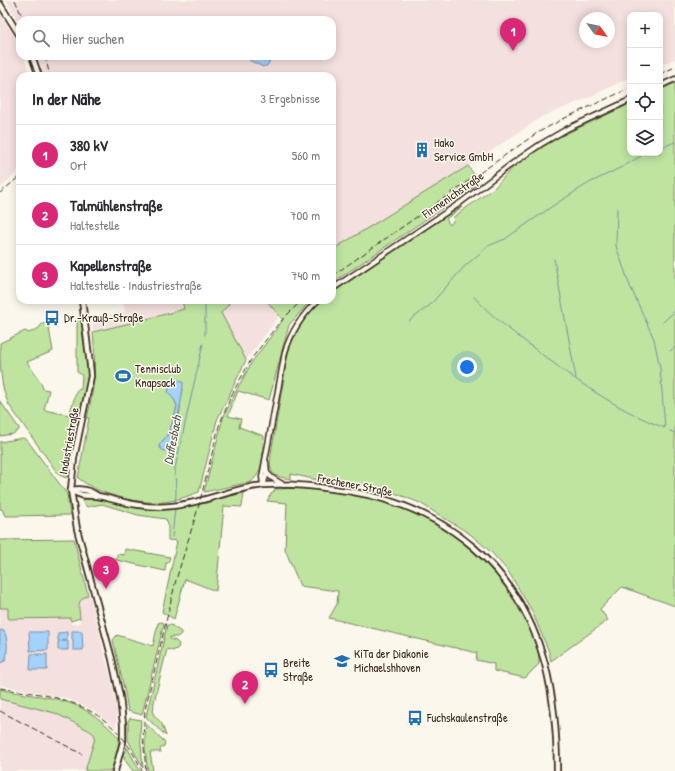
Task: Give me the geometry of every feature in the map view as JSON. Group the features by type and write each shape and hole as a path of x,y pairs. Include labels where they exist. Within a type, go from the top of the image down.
{"main road":[{"path":"0,4 16,30"},
{"path":"33,60 38,72"},
{"name":"Industriestraße","path":"82,304 90,376 74,458 71,490 77,528 112,658 120,697 123,734 120,754 115,771"},
{"name":"Frechener Straße","path":"71,490 79,495 98,496 147,507 180,505 228,492 263,485 318,487 396,502 443,525 466,542 490,564 513,593 522,608 540,648 547,670 556,732 557,771"}],"street":[{"path":"663,85 675,79"},
{"name":"Firmenichstraße","path":"336,286 460,203 530,150 567,130 627,101"},
{"path":"263,485 262,477 265,457 283,360 294,329 301,318 314,304"},
{"path":"263,485 267,473 265,457"},
{"path":"267,473 272,478 284,485"}],"shaded area":[{"path":"6,0 675,0 675,59 663,64 663,12 627,12 627,78 588,98 543,116 468,166 336,248 336,72 43,72 38,60 336,60 336,16 16,16 16,18"},
{"path":"0,13 16,39 16,60 25,60 29,72 16,72 16,173 0,188"},
{"path":"124,304 183,304 184,309 93,332 91,317 125,312"},
{"path":"229,304 269,304 279,316 246,360 221,313"},
{"path":"88,595 90,596 114,692 117,713 116,727 95,711 67,698 0,685 0,608 8,608 8,617 10,620 71,618 71,624 78,624 80,622 79,601"},
{"path":"0,699 55,713 94,734 95,738 85,771 0,771"}],"green space":[{"path":"675,83 675,606 622,587 600,609 608,620 551,661 549,652 532,611 508,571 491,552 470,534 420,503 392,492 363,485 322,481 291,474 291,479 279,477 273,473 270,466 288,353 294,338 311,312 319,304 336,304 336,290 462,207 446,219 450,225 454,220 452,218 494,188 517,163 561,136 627,105 627,156 663,156 663,89"},
{"path":"468,166 478,180 478,184 336,280 336,248"},
{"path":"183,304 229,304 221,313 246,360 217,420 199,492 172,501 163,502 130,500 107,494 78,478 89,418 87,418 93,385 95,365 93,332 184,309","holes":["183,389 179,418 164,451 159,445 167,436 174,419 177,406 168,391"]},
{"path":"269,304 307,304 289,325 269,400 238,391 228,416 241,419 239,427 264,436 263,454 259,472 251,482 204,492 223,418 252,362 283,320"},
{"path":"81,317 88,364 87,384 66,478 59,475 9,405 2,383 0,343 25,331 29,333 39,328 42,324 48,323 53,351 27,362 41,383 43,389 49,390 44,410 69,415 77,390 81,389 82,375 77,372 77,319"},
{"path":"0,401 19,428 19,430 13,434 0,436"},
{"path":"23,438 27,440 67,494 70,515 5,516 2,509 0,509 0,442"},
{"path":"276,489 312,489 348,493 382,501 415,514 446,530 474,551 498,577 519,607 530,627 538,649 539,664 525,678 494,671 494,664 476,660 477,653 329,618 337,604 338,591 300,586 285,549 287,503 267,501"},
{"path":"244,493 242,507 224,506 216,591 185,579 174,619 162,612 177,541 168,540 168,524 166,519 138,515 102,504 87,507 82,501 82,498 99,499 148,510 162,510 177,509"},
{"path":"74,539 88,595 82,599 79,604 80,618 71,621 70,618 9,619 8,608 0,608 0,540"},
{"path":"125,549 170,557 168,563 166,563 165,571 112,559 117,558 117,554 124,555"},
{"path":"158,623 164,623 142,715 128,711 113,640 117,635 153,646"},
{"path":"167,625 171,625 181,632 181,634 177,637 170,637 170,639 179,644 178,648 173,651 167,649 154,702 153,714 162,724 166,736 146,717"},
{"path":"0,689 67,702 82,708 96,717 119,738 117,757 112,771 85,771 95,738 94,734 90,731 55,713 0,699"},
{"path":"130,718 141,720 140,733 143,768 128,740 128,721"},
{"path":"146,724 165,742 164,746 160,749 161,752 150,752 153,771 148,771 147,765 145,742"},
{"path":"127,747 140,771 133,771 124,759"}],"water":[{"path":"249,60 270,60 267,66 263,67"},
{"path":"178,380 183,382 179,413 170,447 168,450 164,451 159,445 167,436 174,419 177,406 168,392 172,381"},
{"path":"0,630 4,631 7,654 5,661 0,663"},
{"path":"72,631 82,631 83,650 73,650 74,641 72,639"},
{"path":"29,632 48,632 48,650 30,651"},
{"path":"67,632 67,640 62,641 68,641 68,650 58,650 58,642 60,641 58,640 58,633"},
{"path":"31,654 37,654 38,656 38,654 47,654 47,670 30,670"}],"waterway":[{"path":"663,147 675,142"},
{"path":"409,321 429,306 464,267 488,246 505,239 589,183 641,156"},
{"path":"474,297 503,324 581,383 613,403 647,421 665,428 660,368 654,339 630,286 616,246 617,208"},
{"path":"554,259 576,378"},
{"path":"205,304 205,335"},
{"path":"663,322 675,311"},
{"name":"Duffesbach","path":"175,503 175,468 203,344"},
{"path":"670,351 675,347"},
{"path":"670,431 675,433"},
{"name":"Duffesbach","path":"172,537 175,508"}],"railway":[{"path":"15,0 22,16"},
{"path":"46,60 49,72"},
{"path":"663,73 675,67"},
{"path":"336,273 537,133 565,118 627,89"},
{"path":"0,193 16,179"},
{"path":"146,771 143,737 145,710 176,580 199,505 219,426 231,396 252,358 279,323 298,304"},
{"path":"0,688 45,695 78,705 92,712 104,720 125,741 142,771"},
{"path":"0,711 82,754"}],"place":[{"name":"380 kV","path":"513,51"},
{"name":"Hako Service GmbH","path":"422,150"},
{"name":"Dr.-Krauß-Straße","path":"52,318"},
{"name":"Tennisclub Knapsack","path":"123,376"},
{"name":"Kapellenstraße","path":"106,589"},
{"name":"KiTa der Diakonie Michaelshhoven","path":"342,661"},
{"name":"Breite Straße","path":"271,670"},
{"name":"Talmühlenstraße","path":"245,704"},
{"name":"Fuchskaulenstraße","path":"415,718"}]}
